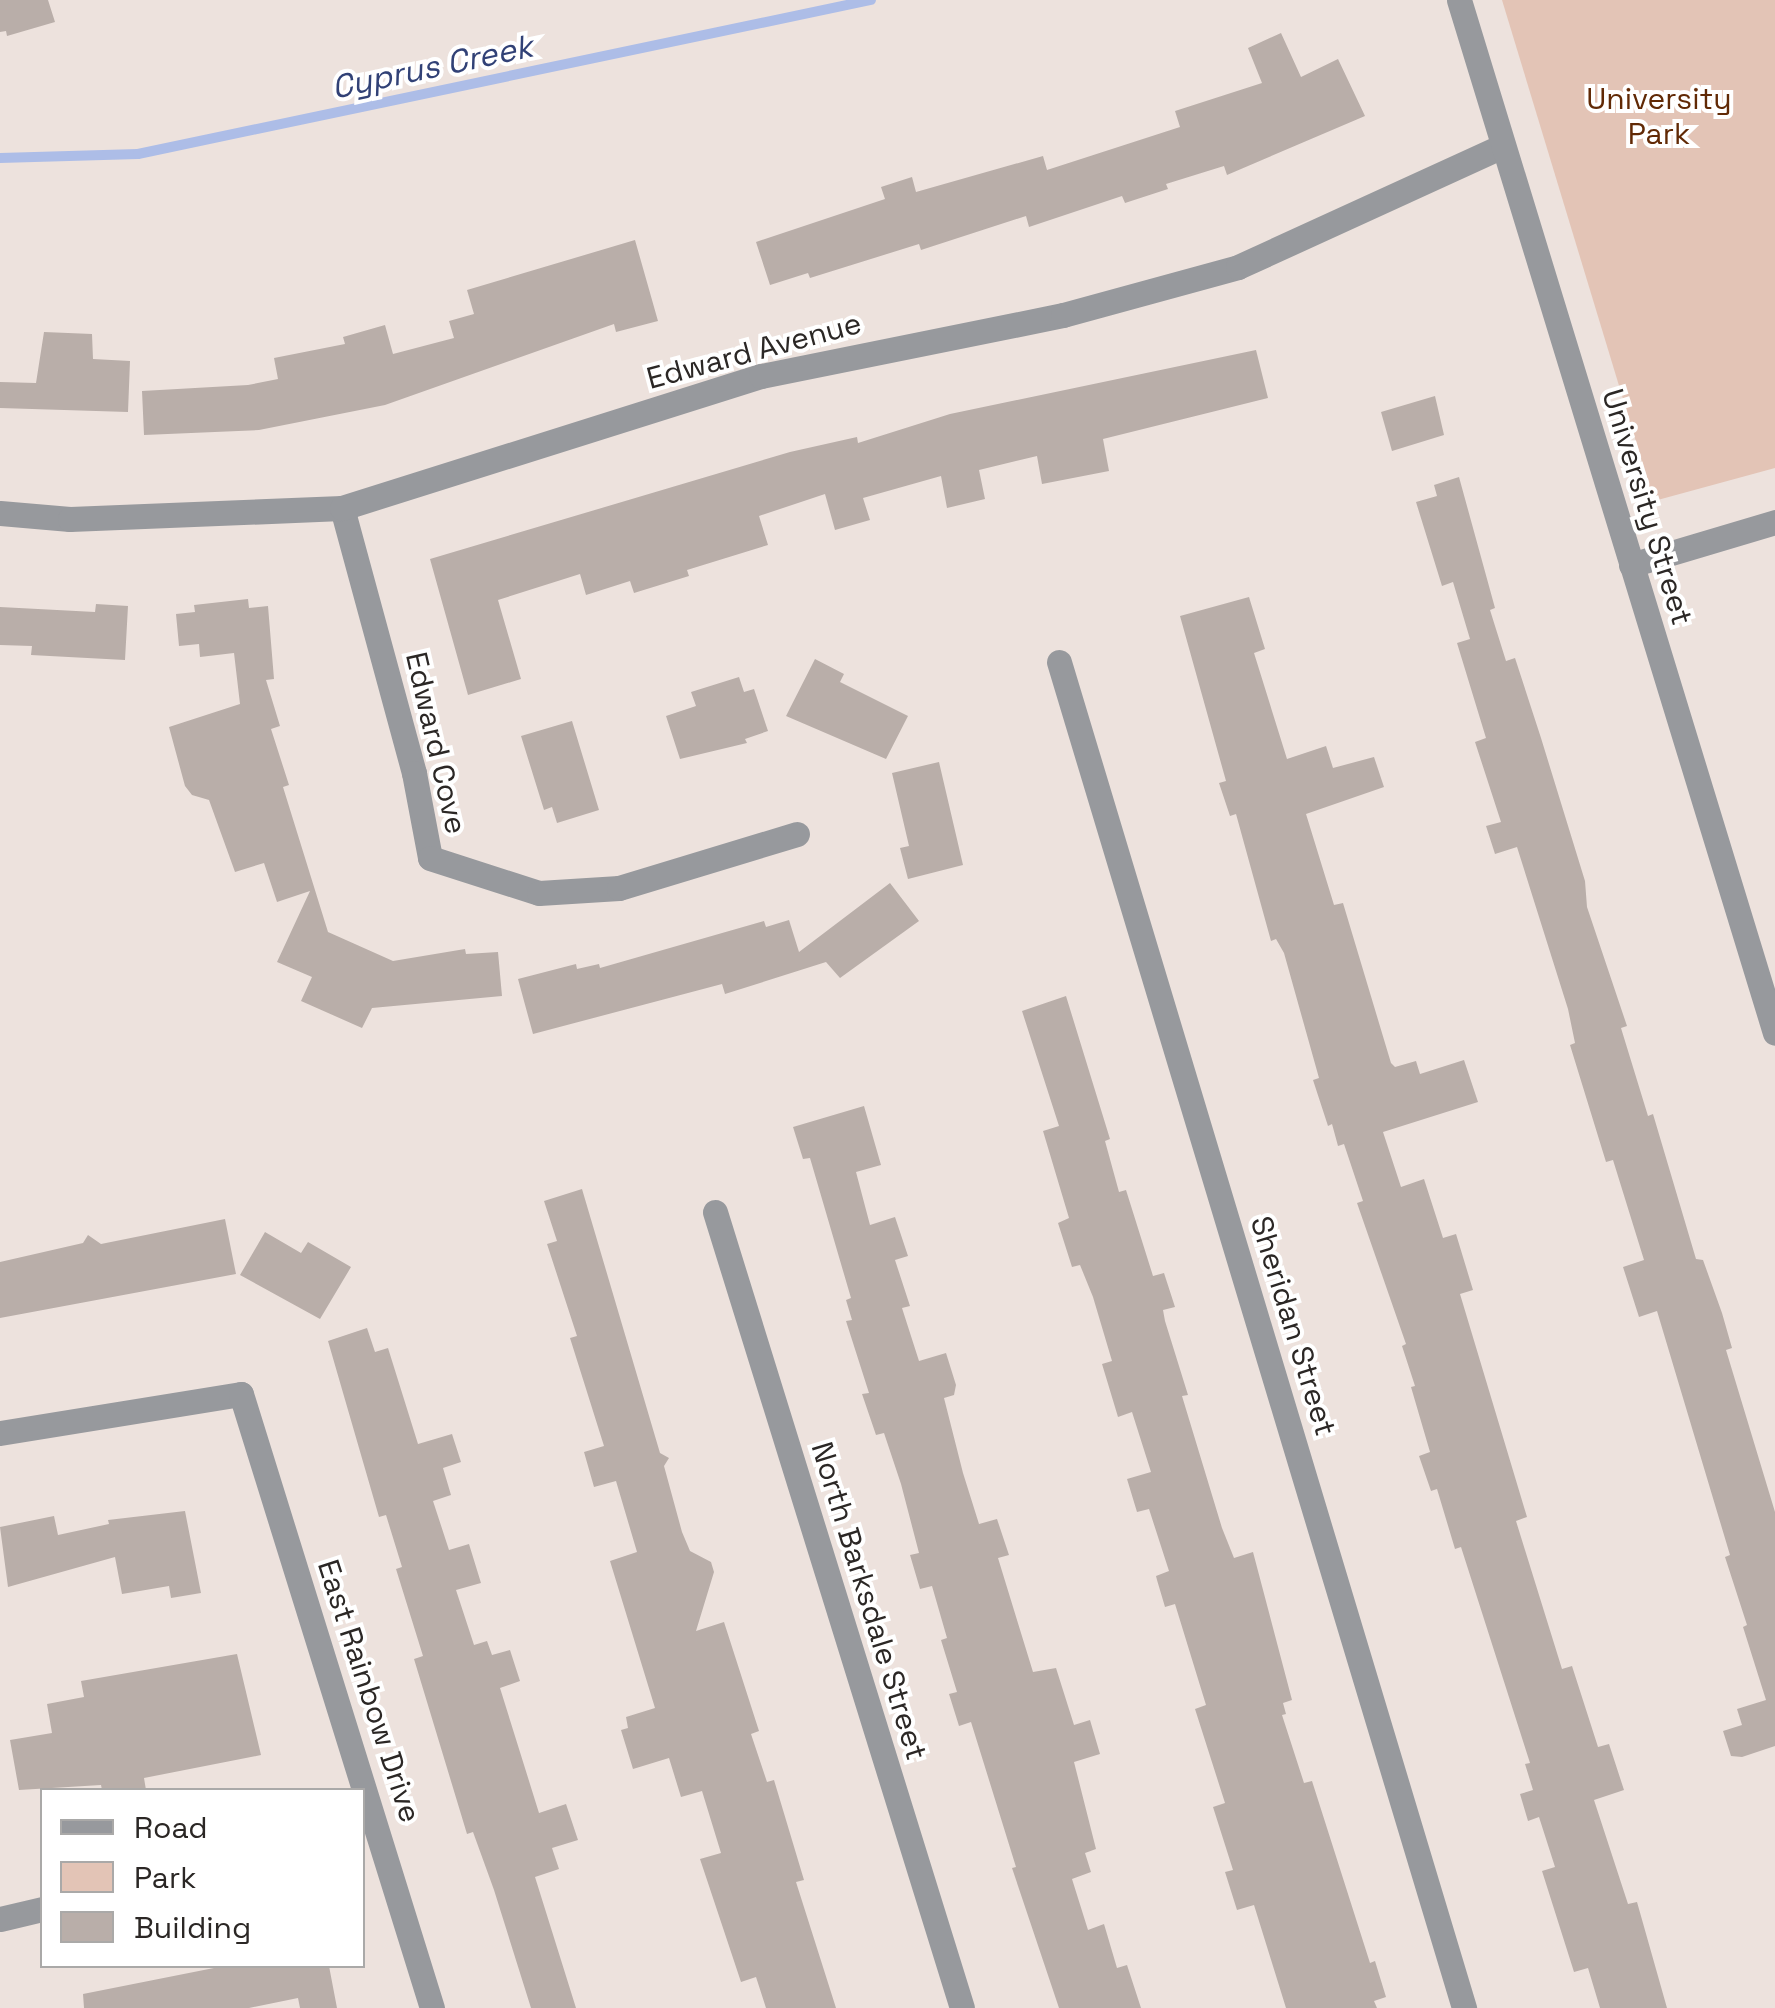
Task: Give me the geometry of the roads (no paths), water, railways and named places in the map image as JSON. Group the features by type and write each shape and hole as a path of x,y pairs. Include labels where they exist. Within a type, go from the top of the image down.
{"street":[{"name":"University Street","path":"1459,0 1775,1033"},
{"name":"Edward Avenue","path":"0,514 70,519 342,508 761,376 1063,315 1238,267 1502,146"},
{"name":"Edward Cove","path":"342,508 414,773 430,858 540,893 619,888 797,834"},
{"path":"1631,566 1775,522"},
{"name":"Sheridan Street","path":"1059,662 1464,2008"},
{"name":"North Barksdale Street","path":"715,1212 962,2008"},
{"name":"East Rainbow Drive","path":"0,1433 241,1394 358,1788"},
{"name":"East Rainbow Drive","path":"372,1837 432,2008"},
{"path":"0,1919 40,1910"}],"waterway":[{"name":"Cyprus Creek","path":"0,158 138,154 871,0"}],"park label":[{"name":"University Park","path":"1659,116"}]}
